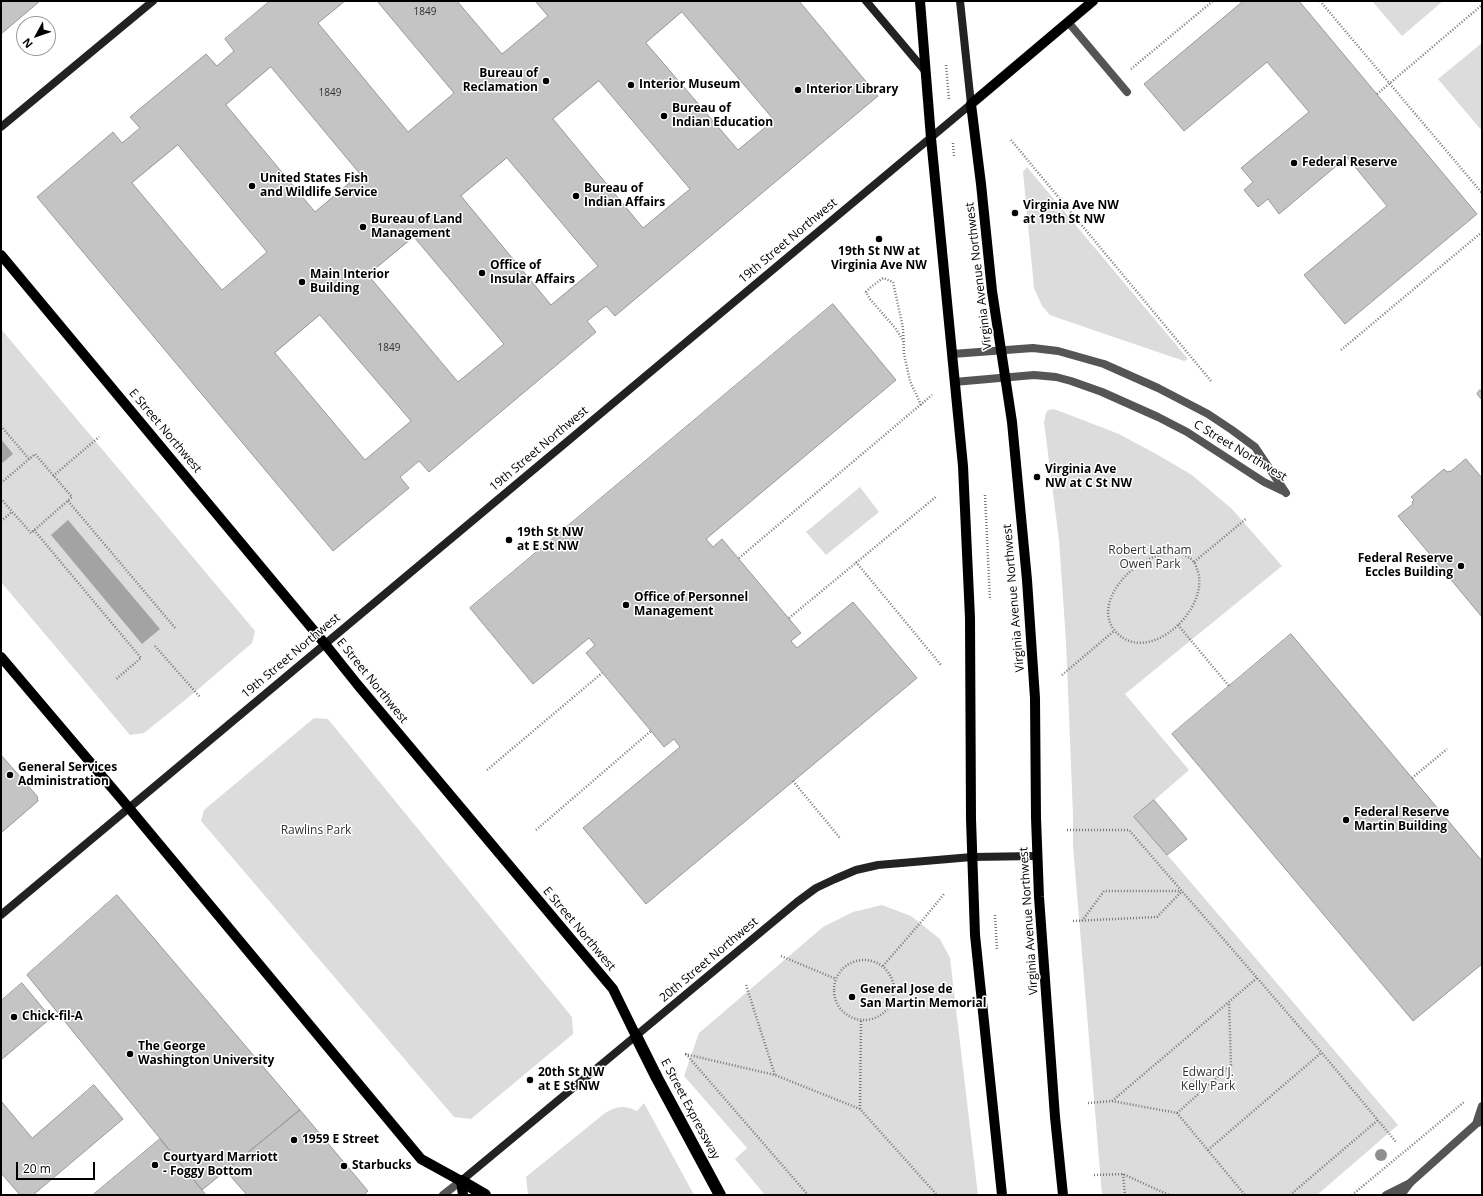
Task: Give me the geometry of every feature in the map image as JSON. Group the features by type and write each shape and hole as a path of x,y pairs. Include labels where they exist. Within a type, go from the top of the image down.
{"highway":[{"name":"E Street Expressway","path":"636,1036 720,1195"},
{"path":"461,1181 485,1195"}],"main road":[{"path":"1,126 153,1"},
{"path":"866,1 926,72"},
{"path":"920,1 931,138 963,466 970,618 974,936 1002,1195"},
{"name":"Virginia Avenue Northwest","path":"960,1 992,291 1012,422 1032,648 1035,698 1037,856 1042,947 1055,1117 1063,1195"},
{"name":"19th Street Northwest","path":"1,915 1093,1"},
{"name":"E Street Northwest","path":"1,255 612,989 636,1036"},
{"path":"1,657 129,808 421,1159 461,1181 463,1195"},
{"name":"20th Street Northwest","path":"461,1181 797,902 816,888 856,870 878,864 972,857 1037,856"}],"street":[{"path":"1068,22 1127,92"},
{"name":"C Street Northwest","path":"952,354 1033,348 1058,351 1104,364 1158,388 1208,414 1255,447 1286,493 1238,466 1187,432 1158,417 1102,392 1056,377 1034,375 954,382"},
{"path":"1401,1195 1410,1183 1479,1123 1482,1106"},
{"name":"20th Street Northwest","path":"443,1195 461,1181"},
{"path":"1386,1195 1410,1183"}],"path":[{"path":"1117,81 1213,1"},
{"path":"1320,1 1482,194"},
{"path":"1377,94 1482,5"},
{"path":"1011,140 1211,381"},
{"path":"1341,350 1482,232"},
{"path":"904,342 896,329 870,299 866,292 883,278 892,282 903,328 904,342 904,354 910,381 921,405"},
{"path":"739,558 932,395"},
{"path":"1,426 29,459"},
{"path":"53,476 99,437"},
{"path":"1,483 34,454 72,497 30,533 1,499"},
{"path":"789,618 937,496"},
{"path":"68,501 176,629"},
{"path":"1,521 12,512"},
{"path":"1194,562 1247,518"},
{"path":"34,530 141,658 115,680"},
{"path":"1180,553 1194,562 1200,576 1200,590 1193,606 1178,625 1160,638 1144,642 1130,641 1114,631 1109,623 1108,607 1115,588 1136,567 1150,558 1164,554 1180,553"},
{"path":"856,562 941,665"},
{"path":"1178,625 1229,686"},
{"path":"1062,675 1114,631"},
{"path":"156,646 200,697"},
{"path":"487,770 602,672"},
{"path":"536,830 651,731"},
{"path":"1412,778 1447,749"},
{"path":"793,781 840,838"},
{"path":"1067,830 1129,830 1322,1052 1396,1142"},
{"path":"1082,921 1104,891 1182,891"},
{"path":"1073,922 1157,917 1182,891"},
{"path":"883,966 944,894"},
{"path":"781,956 836,978"},
{"path":"873,960 883,966 890,974 894,984 894,996 890,1006 883,1014 873,1019 862,1020 851,1017 842,1010 836,1000 834,990 836,978 842,969 851,962 873,960"},
{"path":"1112,1101 1257,978"},
{"path":"746,985 775,1075"},
{"path":"1176,1113 1230,1065 1229,1002"},
{"path":"860,1109 862,1020"},
{"path":"1208,1150 1322,1052"},
{"path":"808,1195 685,1054 775,1075 860,1109 937,1195"},
{"path":"1352,1195 1463,1102 1469,1100"},
{"path":"1088,1103 1112,1101 1176,1113 1245,1195"},
{"path":"1290,1195 1378,1120"},
{"path":"1123,1174 1125,1195"},
{"path":"1094,1175 1123,1174 1169,1195"}],"green space":[{"path":"1372,1 1443,1 1402,36"},
{"path":"1482,43 1482,131 1438,79"},
{"path":"1027,167 1188,359 1184,361 1061,319 1050,315 1042,306 1034,288 1023,172"},
{"path":"1,329 255,631 252,643 144,733 130,735 1,582"},
{"path":"1054,409 1119,434 1192,475 1232,509 1282,566 1125,694 1189,770 1135,817 1398,1125 1317,1195 1102,1195 1073,846 1066,641 1059,540 1044,422 1048,410"},
{"path":"860,487 879,512 826,555 806,532"},
{"name":"Rawlins Park","path":"314,718 328,719 572,1017 573,1034 471,1119 454,1117 201,821 204,810"},
{"path":"882,905 911,916 940,939 950,958 978,1195 765,1195 735,1159 747,1148 684,1076 699,1033 823,927 853,912"},
{"path":"644,1103 694,1195 528,1195 526,1177 605,1113 621,1107 637,1111"}],"shaded area":[{"path":"1,439 13,454 1,464"},
{"path":"68,520 160,629 142,644 51,535"}],"building":[{"path":"1,1 40,1 22,16 16,16 16,21 1,34"},
{"name":"Main Interior Building","path":"270,1 345,1 318,23 408,132 454,93 377,1 457,1 502,54 548,16 535,1 799,1 878,96 615,316 606,306 587,321 596,332 429,472 419,461 400,477 409,488 333,551 37,197 113,132 122,143 140,128 130,117 206,54 217,66 234,51 225,39","holes":["682,12 774,120 738,150 646,43","271,67 360,174 315,212 226,105","599,81 690,189 643,228 553,119","178,145 267,252 222,290 132,183","507,158 598,266 551,305 461,196","414,237 504,344 458,382 368,275","320,315 411,421 365,460 275,353"]},
{"name":"Federal Reserve","path":"1241,1 1299,1 1477,214 1345,324 1304,275 1387,206 1347,157 1279,214 1268,199 1258,207 1244,190 1253,182 1241,168 1309,112 1267,62 1184,131 1144,84 1242,2"},
{"name":"Office of Personnel Management","path":"833,304 896,380 706,539 713,547 722,539 801,633 791,641 797,648 853,602 917,678 646,904 583,828 680,747 674,739 664,747 586,653 595,645 589,638 533,684 470,608"},
{"path":"1480,390 1482,393 1482,400 1477,394"},
{"name":"Federal Reserve Eccles Building","path":"1466,459 1482,478 1482,617 1398,516 1413,504 1412,502 1414,500 1411,497 1444,469 1447,472 1451,471"},
{"name":"Federal Reserve Martin Building","path":"1291,634 1482,861 1482,964 1413,1021 1172,734"},
{"name":"General Services Administration","path":"1,755 37,796 38,801 1,833"},
{"path":"1154,800 1187,839 1167,855 1134,817"},
{"path":"117,895 300,1110 202,1190 27,975"},
{"path":"22,983 51,1018 1,1060 1,1001"},
{"path":"94,1085 123,1119 33,1195 20,1195 1,1173 1,1101 32,1138"},
{"name":"1959 E Street","path":"300,1110 368,1191 364,1195 247,1195 226,1171"},
{"name":"Courtyard Marriott - Foggy Bottom","path":"160,1139 206,1195 93,1195"}],"place":[{"name":"Bureau of Reclamation","path":"546,81"},
{"name":"Interior Museum","path":"631,85"},
{"name":"Interior Library","path":"798,90"},
{"name":"Bureau of Indian Education","path":"664,116"},
{"name":"Federal Reserve","path":"1294,163"},
{"name":"United States Fish and Wildlife Service","path":"252,186"},
{"name":"Bureau of Indian Affairs","path":"576,196"},
{"name":"Virginia Ave NW at 19th St NW","path":"1015,213"},
{"name":"Bureau of Land Management","path":"363,227"},
{"name":"19th St NW at Virginia Ave NW","path":"879,239"},
{"name":"Office of Insular Affairs","path":"482,273"},
{"name":"Main Interior Building","path":"302,282"},
{"name":"Virginia Ave NW at C St NW","path":"1037,477"},
{"name":"19th St NW at E St NW","path":"509,540"},
{"name":"Federal Reserve Eccles Building","path":"1461,566"},
{"name":"Office of Personnel Management","path":"626,605"},
{"name":"General Services Administration","path":"10,775"},
{"name":"Federal Reserve Martin Building","path":"1346,820"},
{"name":"General Jose de San Martin Memorial","path":"852,997"},
{"name":"Chick-fil-A","path":"14,1017"},
{"name":"The George Washington University","path":"130,1054"},
{"name":"20th St NW at E St NW","path":"530,1080"},
{"name":"1959 E Street","path":"294,1140"},
{"name":"Courtyard Marriott - Foggy Bottom","path":"155,1165"},
{"name":"Starbucks","path":"344,1166"}],"park label":[{"name":"Robert Latham Owen Park","path":"1150,558"},
{"name":"Edward J. Kelly Park","path":"1208,1080"}]}
